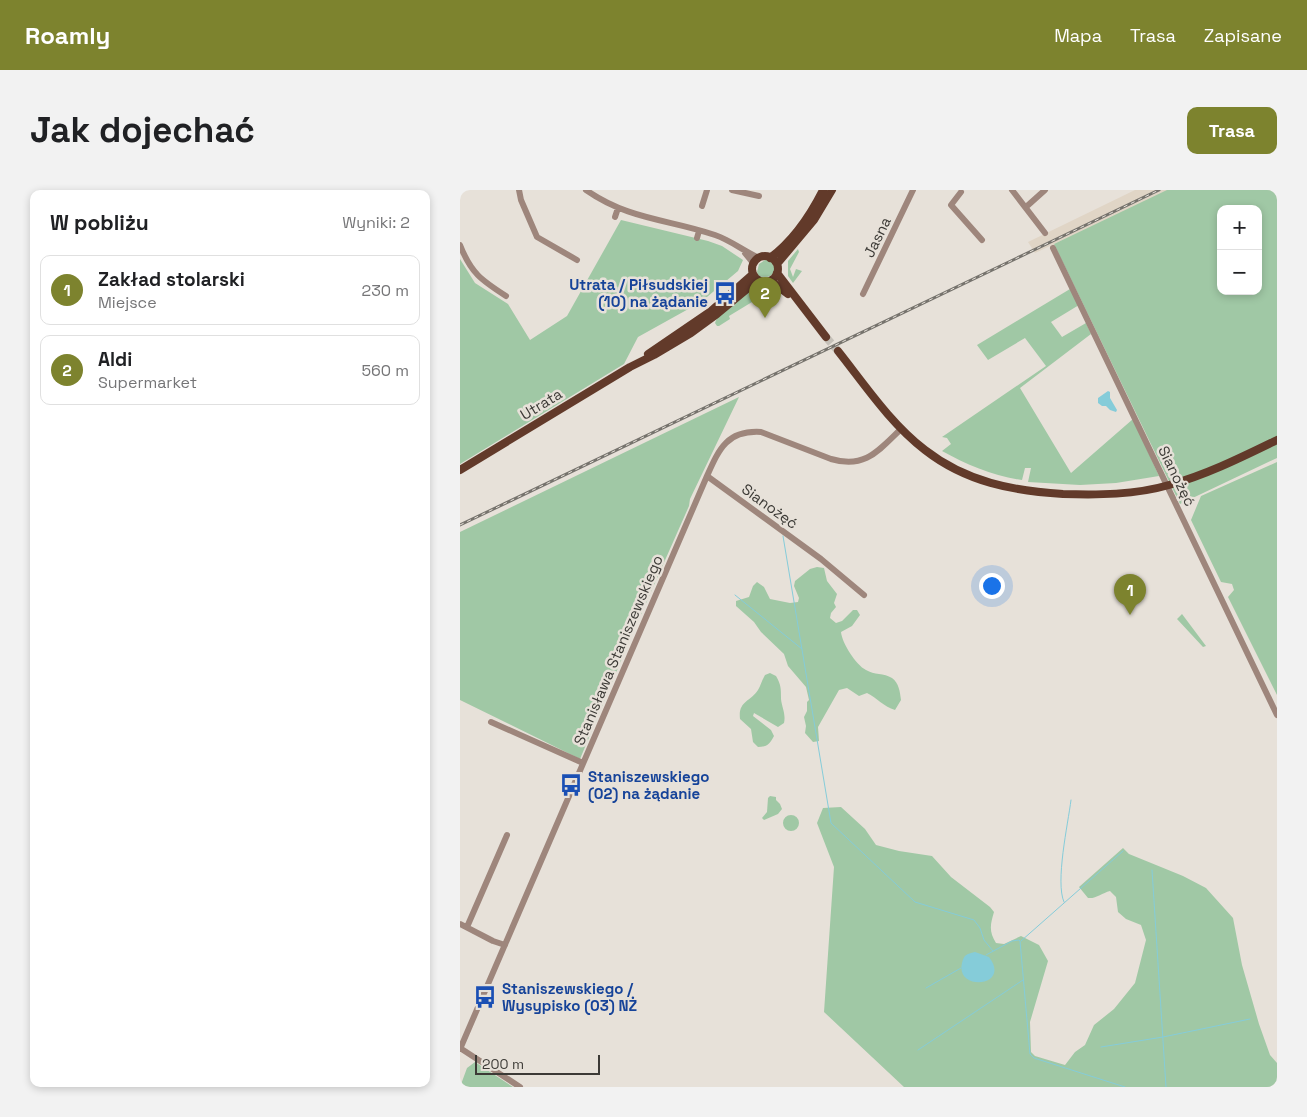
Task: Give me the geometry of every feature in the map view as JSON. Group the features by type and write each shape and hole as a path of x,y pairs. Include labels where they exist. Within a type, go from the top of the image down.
{"main road":[{"path":"770,258 801,228 823,190"},
{"path":"777,264 770,258 762,257 756,261 756,277 765,282 771,281 777,273 777,264 814,220 832,190"},
{"path":"777,273 826,337"},
{"name":"Utrata","path":"460,470 637,363 654,356 691,333 717,314 756,277"},
{"path":"771,281 809,315"},
{"path":"838,351 901,430 920,441 935,458 959,472 1016,490 1100,495 1168,486 1205,473 1277,440"}],"street":[{"path":"519,190 521,200 537,237 577,260"},
{"path":"586,190 618,208 651,219 724,238 756,261"},
{"path":"702,206 707,190"},
{"path":"732,190 759,196"},
{"name":"Jasna","path":"863,294 913,190"},
{"path":"1012,190 1045,234"},
{"path":"1026,207 1045,190"},
{"path":"960,191 951,205 982,240"},
{"path":"615,217 618,208"},
{"path":"697,238 699,231"},
{"path":"460,245 465,257 480,279 506,296"},
{"name":"Sianożęć","path":"1053,248 1277,716"},
{"name":"Stanisława Staniszewskiego","path":"460,1049 707,476 722,446 734,436 746,432 761,432 831,459 852,463 866,459 901,430"},
{"name":"Sianożęć","path":"707,476 821,559 864,595"},
{"path":"491,722 583,763"},
{"path":"504,945 463,925 507,834"},
{"path":"460,1049 520,1087"}],"shaded area":[{"path":"1135,190 1170,190 1035,253 1028,242"}],"green space":[{"path":"1167,190 1277,190 1277,458 1180,504 1054,244"},
{"path":"621,220 708,241 722,246 743,260 738,271 701,302 638,337 624,364 460,464 460,259 475,283 508,304 530,340 567,316"},
{"path":"798,249 799,252 790,269 793,277 796,269 802,271 793,283 788,276 788,261"},
{"path":"765,260 772,260 775,270 770,276 759,277 757,272 759,264"},
{"path":"752,288 755,293 774,290 775,293 770,291 729,316 730,319 717,326 715,323 717,318"},
{"path":"1070,289 1079,305 1051,322 1062,337 1086,323 1091,334 1020,388 1071,473 1133,419 1159,476 1116,483 1080,485 1028,482 1031,468 1025,468 1022,480 1001,476 961,461 942,451 951,444 947,438 942,437 1046,366 1025,338 988,360 977,345"},
{"path":"739,397 690,499 689,506 580,759 460,700 460,532"},
{"path":"1277,462 1277,695 1228,597 1234,590 1232,584 1221,582 1191,520 1201,496"},
{"path":"824,568 827,581 837,594 834,603 836,607 831,613 830,618 836,623 842,621 853,610 857,610 860,615 852,626 841,632 850,653 858,664 866,670 892,678 899,688 901,700 895,710 887,707 867,693 859,696 847,688 839,690 818,727 819,741 813,742 805,733 804,717 809,700 806,687 788,666 784,654 736,606 736,601 749,597 753,586 757,582 764,587 770,599 790,603 798,602 799,598 794,586 795,581 810,569"},
{"path":"1182,614 1206,646 1203,647 1177,619"},
{"path":"770,673 776,676 780,684 785,717 784,723 778,727 754,713 753,716 771,730 774,736 768,744 758,747 753,742 751,729 740,719 740,713 743,705 758,690 765,675"},
{"path":"770,796 776,797 782,809 778,814 764,820 762,818 767,812 768,798"},
{"path":"841,807 865,829 876,845 932,856 951,877 994,912 991,928 996,943 1004,944 1021,936 1039,945 1048,961 1030,1022 1031,1052 1035,1056 1065,1065 1075,1052 1085,1045 1094,1025 1114,1009 1135,983 1146,940 1141,925 1126,919 1118,912 1116,897 1110,891 1094,898 1088,898 1079,887 1123,848 1129,854 1183,876 1206,888 1233,918 1242,965 1259,1024 1270,1055 1277,1063 1277,1087 904,1087 824,1012 834,867 817,823 823,808"},
{"path":"788,815 794,815 799,820 797,829 788,831 783,826 783,820"},
{"path":"475,1062 513,1087 460,1087 467,1068"}],"water":[{"path":"1108,391 1117,410 1116,412 1098,403 1098,398"},
{"path":"975,952 989,957 994,967 994,975 989,980 974,982 967,979 962,972 962,963 965,957 967,954"}],"waterway":[{"path":"783,536 831,823 915,902 974,920 980,928 984,940 993,951"},
{"path":"735,595 802,649"},
{"path":"1064,902 1061,867 1071,800"},
{"path":"1021,941 1123,851"},
{"path":"1152,870 1166,1087"},
{"path":"986,955 1012,941 1020,941 1030,1054 1034,1058 1125,1087"},
{"path":"926,988 961,968"},
{"path":"918,1050 1023,980"},
{"path":"1101,1047 1163,1037 1250,1019"}],"tunnel":[{"path":"826,337 838,351"}],"railway":[{"path":"460,525 1159,190"}],"place":[{"name":"Utrata / Piłsudskiej (10) na żądanie","path":"725,293"},
{"name":"Aldi","path":"765,318"},
{"name":"Zakład stolarski","path":"1130,615"},
{"name":"Staniszewskiego (02) na żądanie","path":"571,785"},
{"name":"Staniszewskiego / Wysypisko (03) NŻ","path":"485,997"}]}
